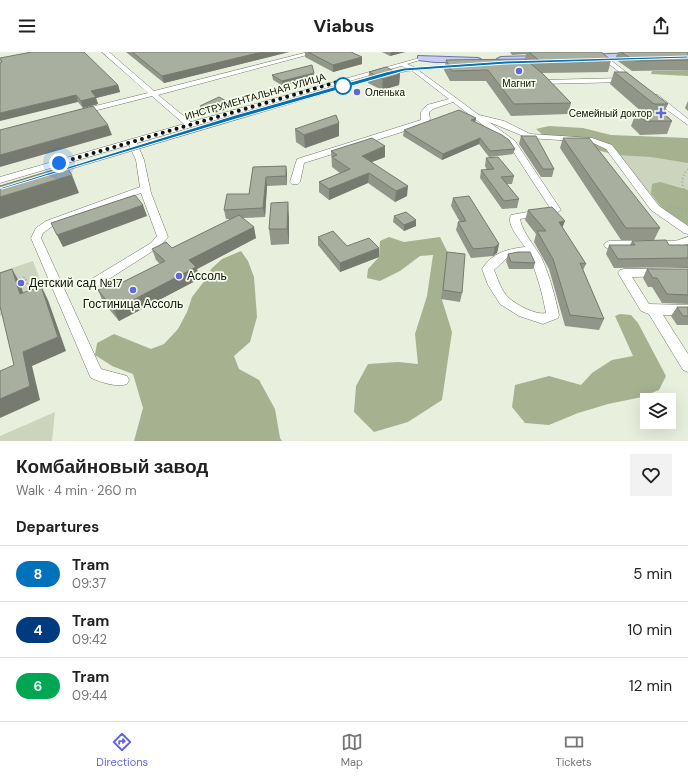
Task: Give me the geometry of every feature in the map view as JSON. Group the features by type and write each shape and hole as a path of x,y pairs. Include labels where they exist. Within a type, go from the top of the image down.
{"main road":[{"path":"417,56 437,52"},
{"path":"452,52 453,55 473,60"},
{"path":"579,57 641,55"},
{"name":"ИНСТРУМЕНТАЛЬНАЯ УЛИЦА","path":"417,56 435,60 555,58"}],"street":[{"path":"105,52 189,125"},
{"path":"77,113 315,52"},
{"name":"ИНСТРУМЕНТАЛЬНАЯ УЛИЦА","path":"0,180 402,64 417,56"},
{"path":"516,59 542,82 636,82 602,56"},
{"path":"402,64 412,68 512,144 556,210 515,217 514,223 532,250 546,282 553,315 543,319 523,313 504,301 494,285 488,269 497,258 506,254 532,250"},
{"path":"651,94 688,123"},
{"path":"295,182 300,161 424,122 426,120 424,112 430,107 454,100"},
{"path":"475,116 501,123 528,136 581,139 602,143 609,147 655,208 688,231"},
{"path":"94,283 155,245 163,237 145,188 140,160 132,142"},
{"path":"122,380 96,374 36,238 37,233 50,223 145,188"},
{"path":"609,245 676,244 688,240"},
{"path":"688,272 624,274 645,308 653,310 688,310"},
{"path":"653,310 687,361"}],"path":[{"path":"688,169 682,175 681,185 688,198"},
{"path":"13,281 26,277 33,299"}],"green space":[{"path":"688,70 688,76 651,74 652,71"},
{"path":"549,126 583,128 611,135 688,138 688,163 651,157 616,155 544,136 536,129"},
{"path":"604,138 688,140 688,227 657,205"},
{"path":"660,182 688,190 688,225 664,210 651,194 652,184"},
{"path":"389,237 404,242 440,237 450,257 442,300 452,332 442,400 408,422 374,432 354,412 356,386 368,364 398,362 418,364 415,334 427,296 433,255 420,256 400,271 380,281 367,278 368,269 379,257 380,241"},
{"path":"241,251 248,261 254,277 257,317 250,342 234,356 239,369 259,380 275,409 280,438 282,441 134,441 143,408 133,374 112,366 95,355 97,343 114,334 151,349 164,344 178,329 187,312 192,297 206,279 211,269 222,259"},
{"name":"Детский сад №17","path":"33,261 47,298 0,316 0,272"},
{"path":"620,314 631,315 638,323 666,376 659,390 652,393 640,393 640,397 608,404 578,413 549,425 525,423 512,407 515,385 549,376 581,385 592,373 612,360 633,356 615,316"},
{"path":"55,412 52,441 0,441 0,436"}],"building":[{"path":"32,52 84,52 118,85 91,91 96,97 81,101 76,95 0,113 0,63 2,62 0,58"},
{"path":"132,52 262,52 162,76"},
{"path":"308,52 351,52 362,57 333,65"},
{"path":"529,52 601,52 611,60 541,62"},
{"path":"621,52 688,52 688,60 635,61"},
{"path":"525,59 543,74 571,103 514,104 488,70 452,71 446,60"},
{"path":"312,65 314,73 282,81 272,75"},
{"path":"386,67 400,74 383,79 369,72"},
{"path":"614,72 626,72 668,104 654,104"},
{"path":"219,97 230,103 213,108 200,106"},
{"path":"93,106 108,125 0,155 0,130"},
{"path":"459,110 476,118 471,120 502,135 509,140 515,149 490,151 480,138 443,154 404,130"},
{"path":"662,112 672,121 645,121 636,113"},
{"path":"336,115 339,123 304,135 295,129"},
{"path":"521,136 536,136 554,169 543,169"},
{"path":"372,138 385,146 362,156 408,186 396,191 369,173 329,189 319,182 350,169 332,157 337,155 331,151"},
{"path":"563,138 589,138 660,228 626,228"},
{"path":"498,157 514,176 501,177 519,199 504,201 481,170 494,169 486,158"},
{"path":"66,166 72,175 0,197 0,186"},
{"path":"286,166 286,176 266,177 263,208 224,210 227,194 249,194 253,167"},
{"path":"135,195 143,205 57,235 51,223"},
{"path":"469,196 499,244 495,247 473,249 458,222 466,221 453,198"},
{"path":"288,202 287,229 269,229 271,203"},
{"path":"552,207 565,221 559,222 586,264 580,263 604,319 570,315 553,259 537,231 546,231 528,210"},
{"path":"406,212 416,220 404,225 394,216"},
{"path":"239,215 254,227 189,260 196,267 114,310 98,290 118,280 121,283 165,261 152,249 166,242 172,248"},
{"path":"333,231 347,246 369,238 379,248 340,263 318,237"},
{"path":"666,240 669,245 688,245 688,258 618,259 609,245 635,245 632,241"},
{"path":"447,252 465,254 462,293 443,290"},
{"path":"530,252 535,263 511,262 508,254"},
{"path":"12,269 20,294 41,286 58,337 23,352 30,386 0,399 0,371 14,365 0,306 0,273"},
{"path":"647,269 688,269 688,295 667,294 657,278 653,278"},
{"path":"677,307 688,307 688,316 683,316"}],"tram line":[{"name":"8","path":"0,188 234,117 388,73 412,68 506,62 688,57"},
{"path":"600,61 628,60"},
{"path":"57,173 390,74 414,70 455,67"}],"place":[{"name":"Магнит","path":"519,71"},
{"name":"Оленька","path":"357,92"},
{"name":"Семейный доктор","path":"661,113"},
{"name":"Ассоль","path":"179,276"},
{"name":"Детский сад №17","path":"21,283"},
{"name":"Гостиница Ассоль","path":"133,290"}],"route":[{"path":"59,163 341,81 343,86"}]}
